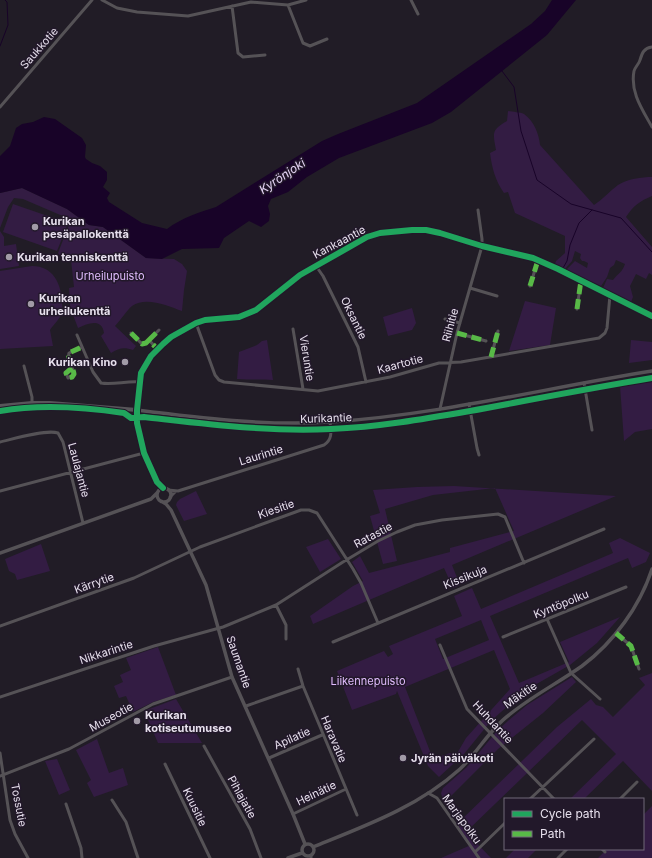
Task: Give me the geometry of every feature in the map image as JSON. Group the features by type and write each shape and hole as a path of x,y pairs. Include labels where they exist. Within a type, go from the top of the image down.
{"main road":[{"name":"Kurikantie","path":"0,406 32,403 137,410"}],"street":[{"name":"Saukkotie","path":"0,107 92,0"},
{"path":"102,0 117,8 137,12 188,16 251,2 288,5 306,0"},
{"path":"412,0 418,14"},
{"path":"288,5 303,43 310,46 327,39"},
{"path":"232,6 238,53 243,57 265,56"},
{"path":"652,47 644,50 640,62 634,70 634,90 636,97 652,127"},
{"path":"478,210 482,246"},
{"name":"Kankaantie","path":"137,410 139,382 144,365 171,337 196,323 205,320 239,317 256,310 300,275 359,241 380,233 426,230 538,260 652,316"},
{"name":"Riihitie","path":"440,409 457,333 482,246"},
{"path":"530,286 538,260"},
{"name":"Oksantie","path":"316,266 323,276 358,347 366,382"},
{"path":"576,309 581,280"},
{"path":"470,288 497,296"},
{"name":"Kaartotie","path":"196,323 215,375 219,380 224,382 323,390 366,382 439,363 450,363 491,357 599,338 603,336 607,328 610,295"},
{"path":"445,319 460,323"},
{"name":"Vieruntie","path":"293,329 303,389"},
{"path":"131,333 142,344 146,343 159,330"},
{"path":"491,357 498,331"},
{"path":"457,333 486,341"},
{"path":"77,335 93,372 101,383 107,384 131,381 139,382"},
{"path":"149,340 158,350"},
{"path":"72,368 68,357 69,352 82,347"},
{"path":"24,366 32,397 32,403"},
{"name":"Kurikantie","path":"137,410 254,422 330,422 396,416 652,371"},
{"path":"584,383 592,430"},
{"path":"469,404 479,455"},
{"path":"137,410 138,428 144,453 157,482 163,488 168,490 170,498 164,502 151,499"},
{"name":"Laurintie","path":"168,490 178,490 324,445 329,441 332,435 330,422"},
{"name":"Laulajantie","path":"0,442 43,433 58,433 63,442 84,523"},
{"path":"0,491 55,478 70,472 144,453"},
{"path":"157,482 157,492 160,501 169,507"},
{"path":"0,553 151,499 163,488"},
{"name":"Laurintie","path":"170,498 178,490"},
{"name":"Saumantie","path":"170,498 168,502 169,507 206,585 232,677 269,758 305,844"},
{"name":"Kiesitie","path":"191,551 301,510 309,510 317,513 361,584 378,623"},
{"name":"Ratastie","path":"218,628 265,611 378,541 415,525 442,520 498,514 505,517 524,562"},
{"name":"Kissikuja","path":"333,642 604,529"},
{"name":"Kärrytie","path":"0,626 134,578 191,551"},
{"name":"Mäkitie","path":"314,848 410,805 438,787 461,768 506,716 571,673 596,654 616,633 634,607 652,571"},
{"name":"Kyntöpolku","path":"504,638 626,587"},
{"path":"276,605 286,625 286,639"},
{"path":"547,619 571,673 600,699"},
{"name":"Nikkarintie","path":"0,697 154,646 218,628"},
{"path":"616,633 631,646 639,670"},
{"name":"Huhdantie","path":"440,645 467,709 553,798"},
{"name":"Haravatie","path":"298,668 303,686 322,734 357,815"},
{"name":"Museotie","path":"2,774 69,749 153,704 232,677"},
{"path":"246,706 303,686"},
{"name":"Apilatie","path":"269,758 322,734"},
{"path":"531,798 594,739"},
{"name":"Pihlajatie","path":"204,746 250,829 261,858"},
{"name":"Tossutie","path":"0,753 10,820 15,834 28,858"},
{"name":"Kuusitie","path":"164,764 210,858"},
{"path":"621,798 637,782"},
{"name":"Heinätie","path":"293,814 346,789"},
{"name":"Marjapolku","path":"428,793 436,798 479,858"},
{"path":"112,800 126,822 138,858"},
{"path":"66,804 81,848 82,858"},
{"path":"475,852 504,824"},
{"path":"305,844 310,844 314,848 311,857 305,856 302,853 302,848 305,844"},
{"path":"558,858 566,850"},
{"path":"288,858 302,853"}],"green space":[{"path":"508,111 522,113 531,120 540,145 594,205 615,187 626,181 644,177 652,177 652,196 637,204 626,217 652,247 652,275 649,273 646,279 636,274 630,286 633,297 631,302 603,288 607,279 613,280 625,264 616,260 601,286 566,270 575,261 587,268 588,263 582,261 580,258 581,254 575,251 572,261 565,269 557,267 555,264 556,261 565,253 565,236 515,213 508,192 504,193 496,179 490,153 496,150 494,132 498,127 507,121"},
{"name":"Urheilupuisto","path":"22,188 67,209 89,225 103,227 146,258 174,259 182,264 187,271 182,311 150,302 138,303 132,306 115,326 136,346 133,350 122,348 111,353 101,336 104,333 103,328 98,324 90,323 78,328 70,307 69,288 74,287 71,260 62,258 58,253 70,222 65,217 23,199 14,198 8,207 0,228 0,193"},
{"name":"Kurikan pesäpallokenttä","path":"13,204 68,223 57,251 3,232"},
{"name":"Kurikan tenniskenttä","path":"0,231 4,237 4,246 16,244 19,266 0,269"},
{"name":"Kurikan urheilukenttä","path":"32,266 45,269 50,272 58,282 60,288 62,311 60,317 50,330 53,346 0,349 0,271"},
{"path":"525,301 556,308 550,345 509,351"},
{"path":"412,308 416,323 412,330 388,336 383,317"},
{"path":"267,340 273,380 237,379 239,352"},
{"path":"631,340 652,342 652,360 629,363"},
{"path":"652,382 652,429 635,432 624,441 620,386"},
{"path":"454,486 492,488 433,495 385,509 397,561 383,564 370,516 380,513 373,490"},
{"path":"495,489 616,496 452,565 460,585 453,588 444,568 313,624 310,616 353,586 363,581 352,562 360,556 369,573 450,552 450,548 514,531"},
{"path":"196,491 207,514 184,521 176,505 177,502"},
{"name":"Liikennepuisto","path":"620,538 650,553 646,562 632,568 628,558 490,616 519,683 569,662 560,642 620,617 597,643 570,665 533,686 501,712 490,722 464,754 439,777 428,766 397,691 396,694 352,710 337,671 384,651 388,657 393,654 389,646 462,616 454,596 472,588 481,609 613,553 609,543","holes":["481,620 489,640 443,659 435,639","494,650 510,689 466,738 455,757 450,753 433,759 405,687"]},
{"path":"328,539 341,559 320,572 306,547"},
{"path":"41,544 50,571 17,580 15,574 9,571 5,559"},
{"path":"158,647 176,695 153,702 133,712 126,696 119,698 114,686 123,682 120,675 131,670 126,658"},
{"path":"652,673 652,791 623,761 585,798 571,798 616,754 582,720 466,832 491,858 441,858 471,845 457,824 557,727 591,699 596,705 603,707 613,717 645,685 639,678"},
{"path":"572,677 576,682 543,713 498,749 444,803 441,793 443,788 467,767 497,731 527,705"},
{"path":"176,699 202,743 158,743 144,711"},
{"path":"97,739 109,773 123,768 128,785 94,797 87,783 91,780 76,750"},
{"path":"57,759 70,790 59,795 45,761"},
{"path":"652,806 652,858 598,858 606,850 644,850 644,814"},
{"path":"514,850 536,850 528,858 506,858"}],"water":[{"name":"Kyrönjoki","path":"552,0 576,0 547,35 451,112 432,123 339,158 307,177 288,192 271,199 268,206 270,214 269,221 261,227 249,221 224,238 219,248 182,249 162,259 146,258 103,227 89,225 67,209 22,188 0,193 0,156 10,146 16,128 22,124 33,122 44,117 55,119 82,138 86,145 86,159 100,166 107,172 107,180 103,187 110,193 107,198 109,202 142,223 167,229 197,213 216,207 322,141 417,103 531,24 545,11"}],"waterway":[{"path":"0,46 8,25 7,2 5,0"},
{"path":"502,71 514,87 521,131 537,180 571,204 621,218 652,252"},
{"path":"563,268 567,261 570,245 579,223 592,210"}],"marked path":[{"path":"530,286 538,260"},
{"path":"577,309 581,280"},
{"path":"149,340 159,330"},
{"path":"491,357 498,331"},
{"path":"131,333 142,344 149,340 158,350"},
{"path":"457,333 486,341"},
{"path":"72,368 66,373 68,378 72,377 74,374 69,353 82,347"},
{"path":"616,633 631,646 639,669"}],"cycle path":[{"path":"163,488 157,482 144,453 137,423 141,373 151,356 171,337 196,323 205,320 239,317 256,310 300,275 367,237 380,233 426,230 482,246 533,258 652,316"},
{"path":"0,411 62,407 124,413 131,418 144,417 214,425 307,430 331,429 384,425 418,420 652,378"}],"place":[{"name":"Kurikan pesäpallokenttä","path":"35,227"},
{"name":"Kurikan tenniskenttä","path":"9,257"},
{"name":"Kurikan urheilukenttä","path":"31,304"},
{"name":"Kurikan Kino","path":"125,362"},
{"name":"Kurikan kotiseutumuseo","path":"137,721"},
{"name":"Jyrän päiväkoti","path":"403,758"}]}
